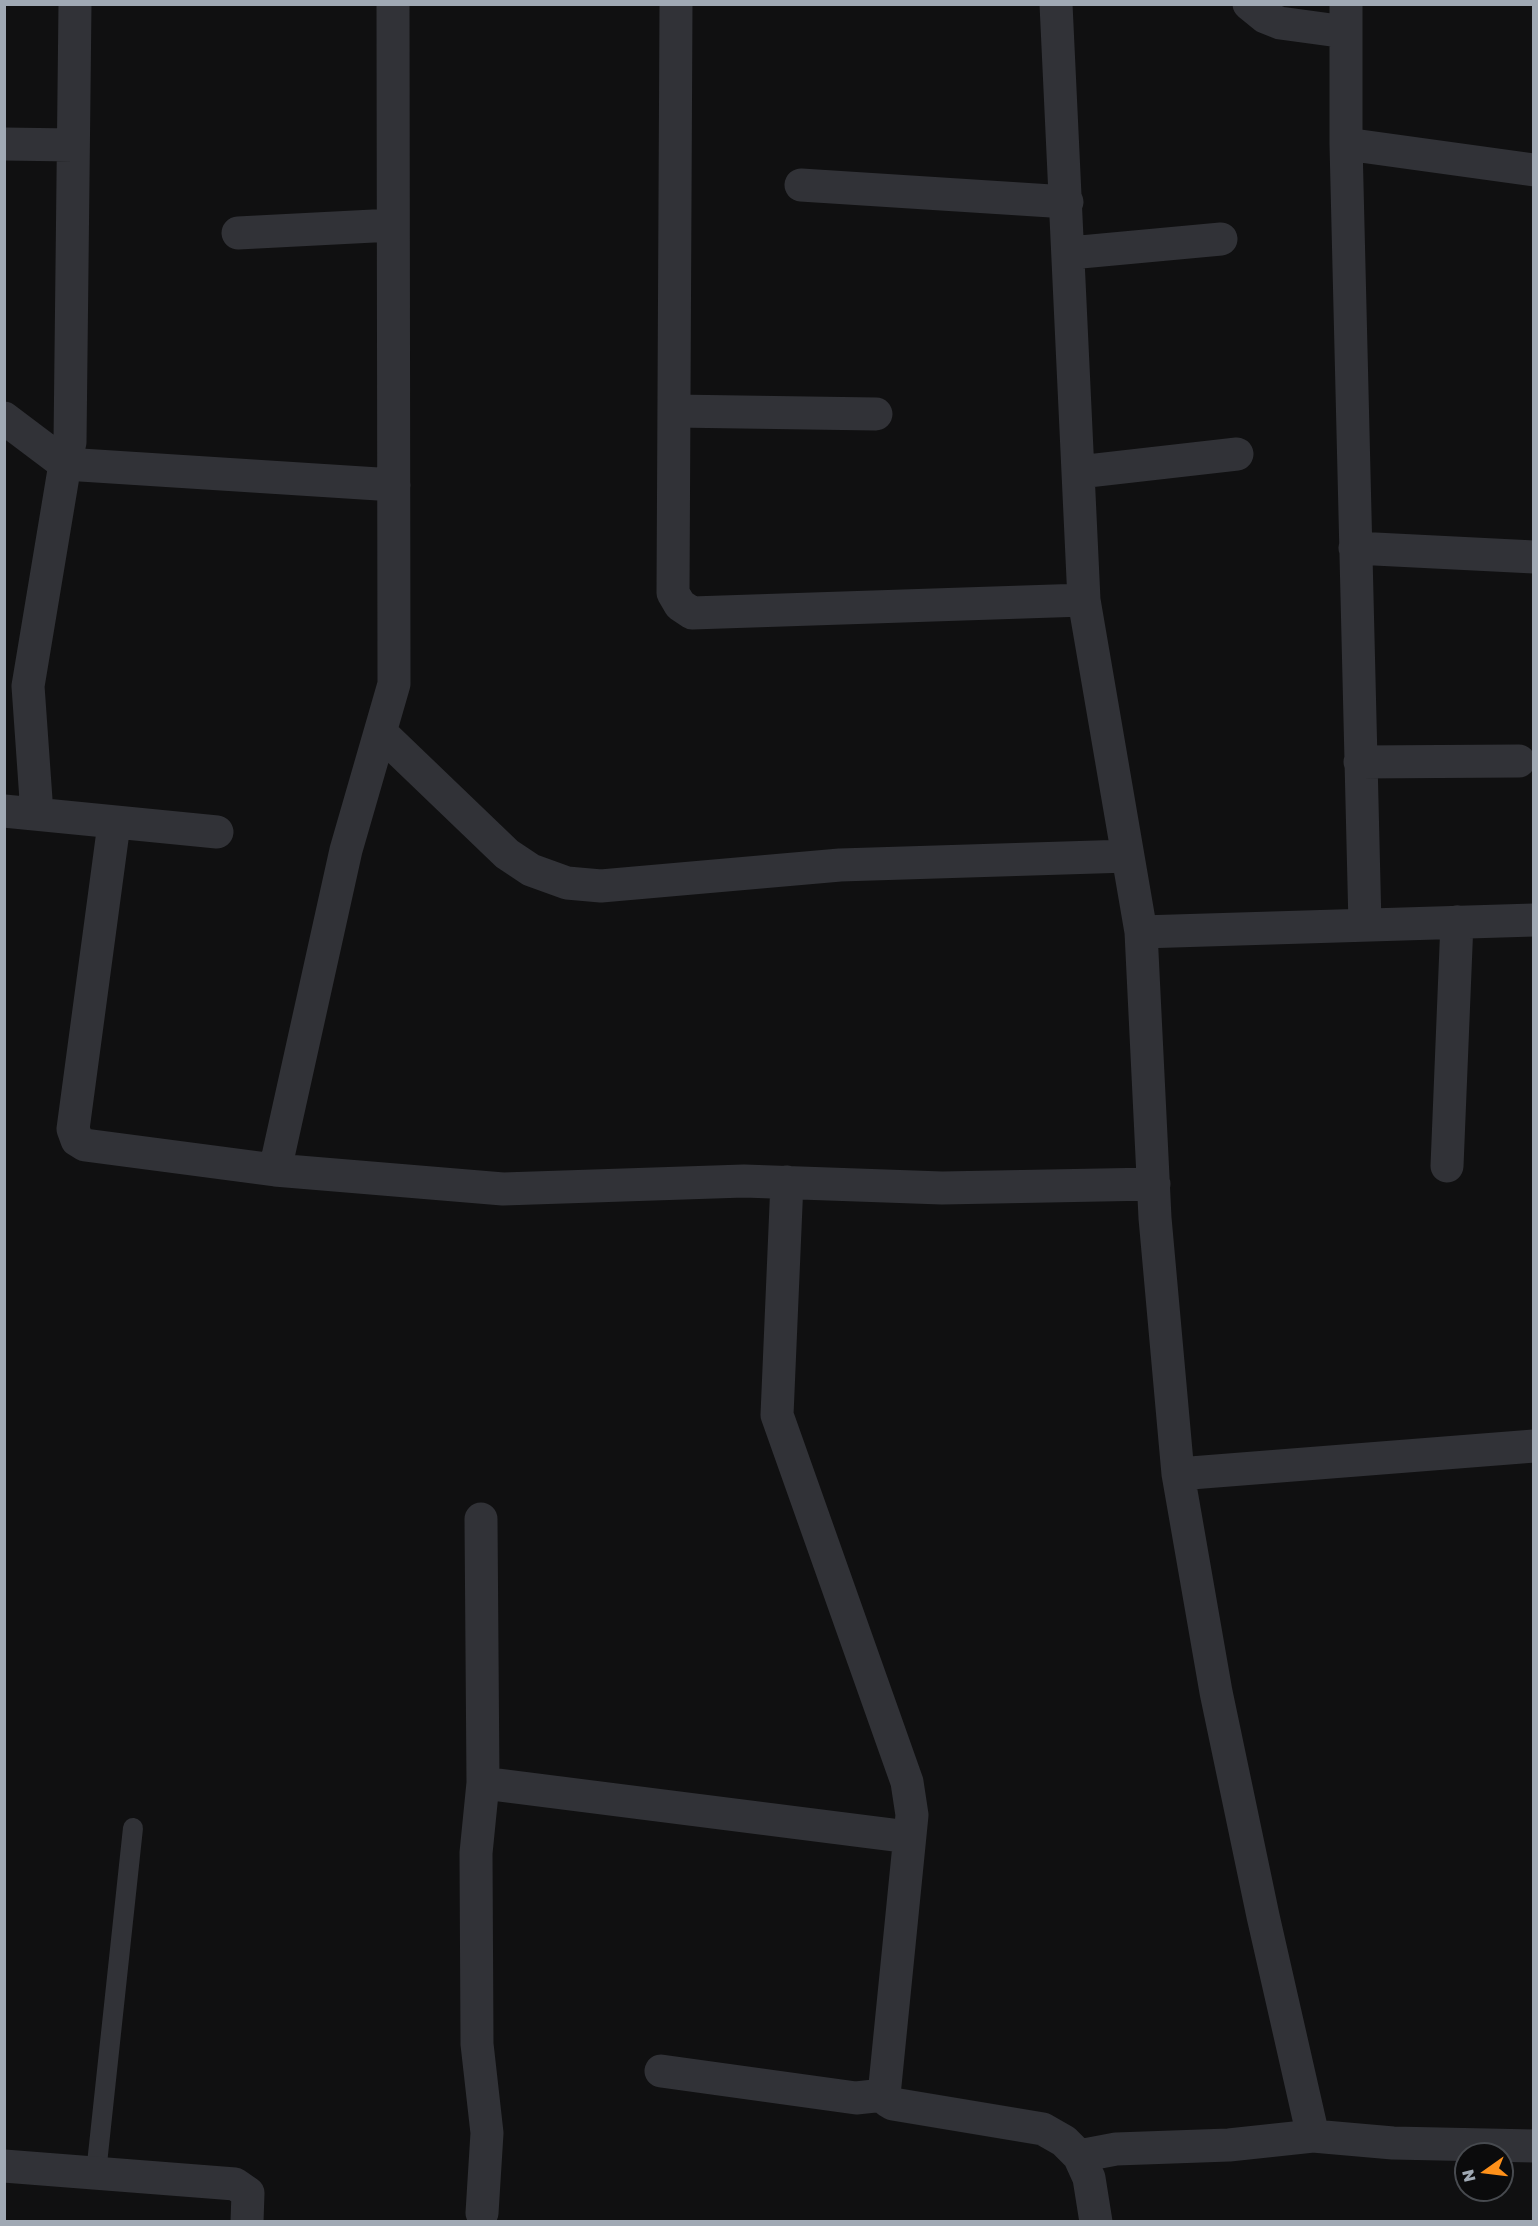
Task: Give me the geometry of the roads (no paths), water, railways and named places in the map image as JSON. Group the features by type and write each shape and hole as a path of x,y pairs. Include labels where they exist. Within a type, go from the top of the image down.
{"street":[{"path":"37,814 28,686 70,442 75,4"},
{"path":"275,1170 346,850 394,684 393,4"},
{"path":"676,4 673,593 680,605 692,613 1084,600"},
{"path":"1056,4 1070,253 1084,600 1141,932 1154,1184 1178,1474 1216,1692 1263,1916 1313,2136"},
{"path":"1249,4 1265,17 1280,23 1346,18 1346,144 1365,925"},
{"path":"4,144 73,145"},
{"path":"1346,144 1533,170"},
{"path":"801,185 1067,202"},
{"path":"238,233 393,225"},
{"path":"1070,253 1221,239"},
{"path":"674,411 876,414"},
{"path":"4,418 65,464 394,485"},
{"path":"1079,472 1237,454"},
{"path":"1356,548 1533,557"},
{"path":"381,733 507,854 531,870 567,883 601,886 840,865 1128,856"},
{"path":"1360,762 1519,761"},
{"path":"4,811 114,824 217,832"},
{"path":"114,824 73,1129 77,1140 85,1145 275,1170 503,1189 744,1181 942,1188 1154,1184"},
{"path":"1141,932 1533,920"},
{"path":"1447,1166 1457,922"},
{"path":"787,1182 777,1415 907,1782 912,1815 884,2095 893,2104 1043,2129 1064,2141 1079,2156 1089,2178 1096,2222"},
{"path":"1178,1474 1533,1446"},
{"path":"481,1519 483,1784 476,1864 477,2044 487,2123 482,2213"},
{"path":"483,1784 909,1837"},
{"path":"661,2071 856,2098 884,2095"},
{"path":"1079,2156 1116,2148 1229,2145 1313,2136 1393,2143 1533,2145"},
{"path":"4,2166 235,2184 248,2193 247,2222"}],"lane":[{"path":"96,2173 133,1828"}]}
